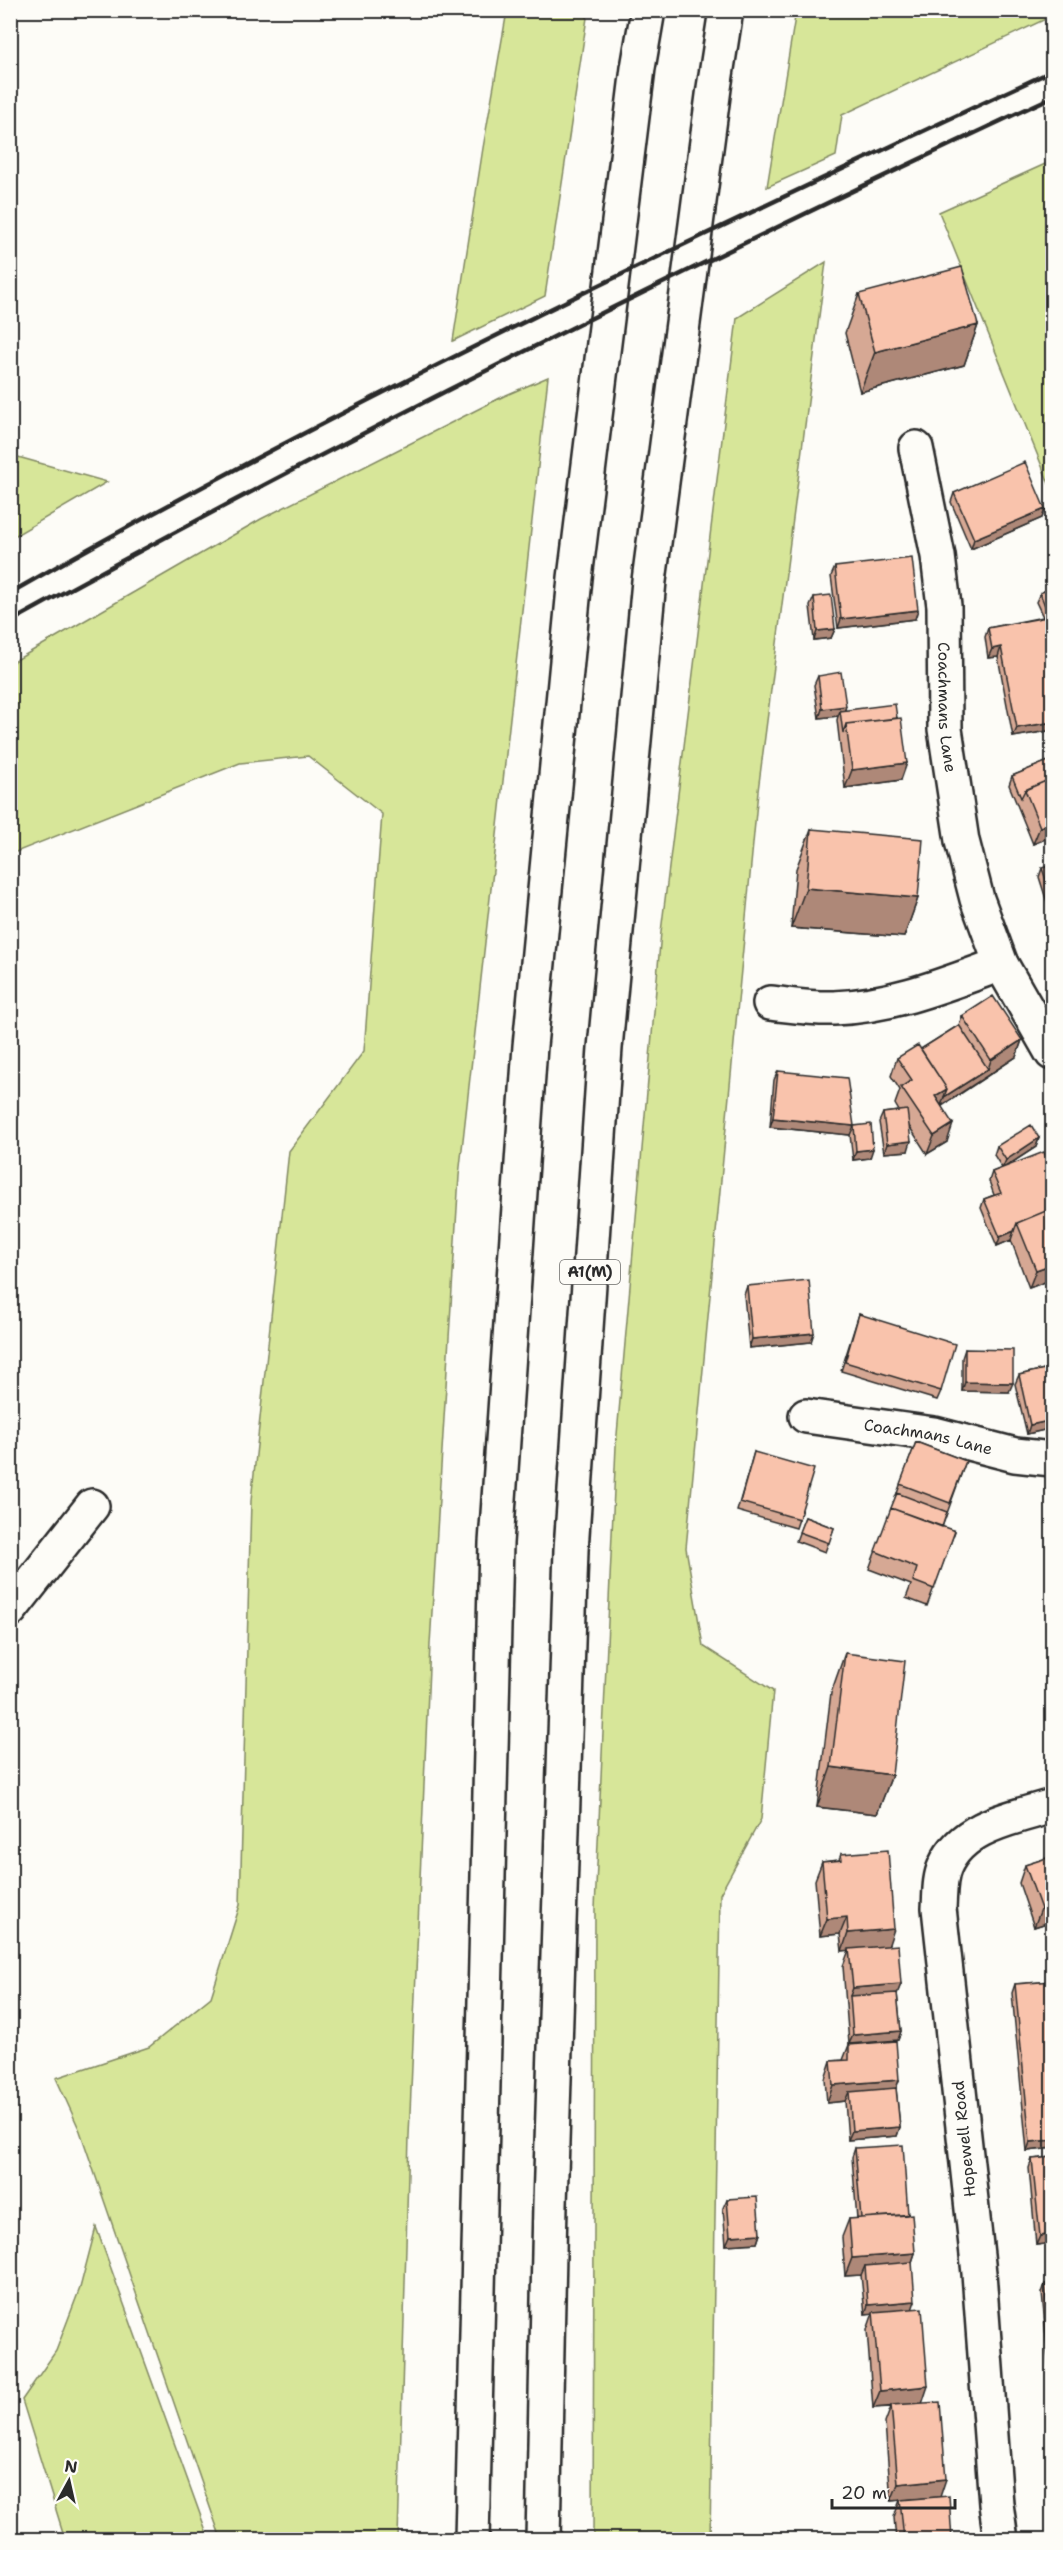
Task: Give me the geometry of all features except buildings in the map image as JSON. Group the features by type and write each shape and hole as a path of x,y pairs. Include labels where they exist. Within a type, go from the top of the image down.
{"main road":[{"path":"472,2540 496,1543 530,1046 575,578 638,68 648,10"},
{"name":"A1(M)","path":"543,2540 550,2192 571,1550 605,1060 649,581 726,10"},
{"name":"Coachmans Lane","path":"916,448 938,556 944,606 945,729 962,841 977,899 1001,963 1053,1053"},
{"path":"770,1003 831,1009 866,1006 915,996 1001,963"},
{"name":"Coachmans Lane","path":"806,1416 934,1434 1014,1455 1053,1460"},
{"path":"10,1610 92,1506"},
{"name":"Hopewell Road","path":"1001,2540 996,2504 979,2273 939,1908 940,1885 944,1867 959,1845 973,1833 1053,1806"}],"green space":[{"path":"1052,10 1052,16 842,115 836,156 767,187 796,11"},
{"path":"507,11 588,11 545,296 453,341 483,148"},
{"path":"1052,161 1052,491 939,212"},
{"path":"826,262 758,791 686,1548 703,1646 773,1691 761,1819 720,1894 710,2539 593,2539 595,1909 616,1446 661,932 737,318"},
{"path":"548,377 459,1176 430,1644 409,2136 398,2539 221,2539 80,2131 56,2078 149,2047 211,1997 240,1905 251,1501 289,1151 364,1051 382,814 308,756 240,763 11,854 11,663 261,519 504,396"},
{"path":"11,455 107,482 11,538"},
{"path":"96,2227 209,2539 65,2539 22,2400 56,2351 80,2288"}],"railway":[{"path":"10,593 137,522 395,386 657,257 1052,71"},
{"path":"10,622 267,483 527,350 1052,97"}]}
